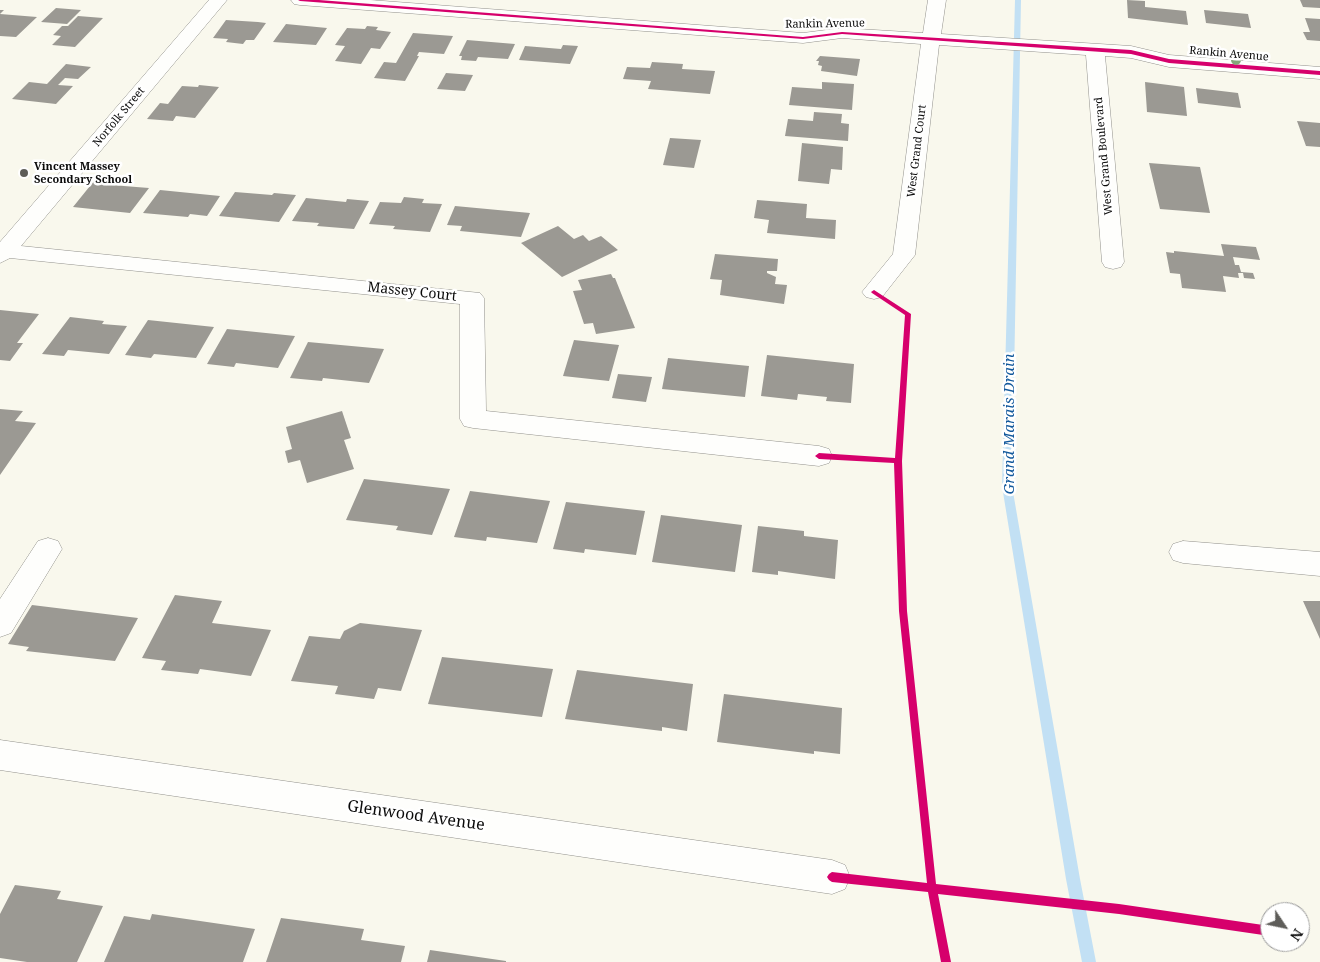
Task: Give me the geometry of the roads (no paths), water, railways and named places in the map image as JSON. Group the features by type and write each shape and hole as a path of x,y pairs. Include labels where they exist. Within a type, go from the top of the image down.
{"street":[{"name":"Norfolk Street","path":"2,253 218,0"},
{"name":"Rankin Avenue","path":"300,0 803,38 842,33 1131,52 1170,60 1320,73"},
{"name":"West Grand Court","path":"874,292 904,255 930,38 937,0"},
{"name":"Rankin Avenue","path":"807,20 842,33"},
{"name":"Rankin Avenue","path":"1131,52 1169,46 1320,58"},
{"name":"West Grand Boulevard","path":"1095,50 1113,262"},
{"name":"Massey Court","path":"2,253 472,298 473,419 819,456"},
{"path":"0,624 48,548"},
{"path":"1183,552 1320,564"},
{"name":"Glenwood Avenue","path":"0,755 832,877"}],"waterway":[{"name":"Grand Marais Drain","path":"1018,0 1007,486 1073,879 1089,962"}],"place":[{"name":"Vincent Massey Secondary School","path":"24,173"}]}
